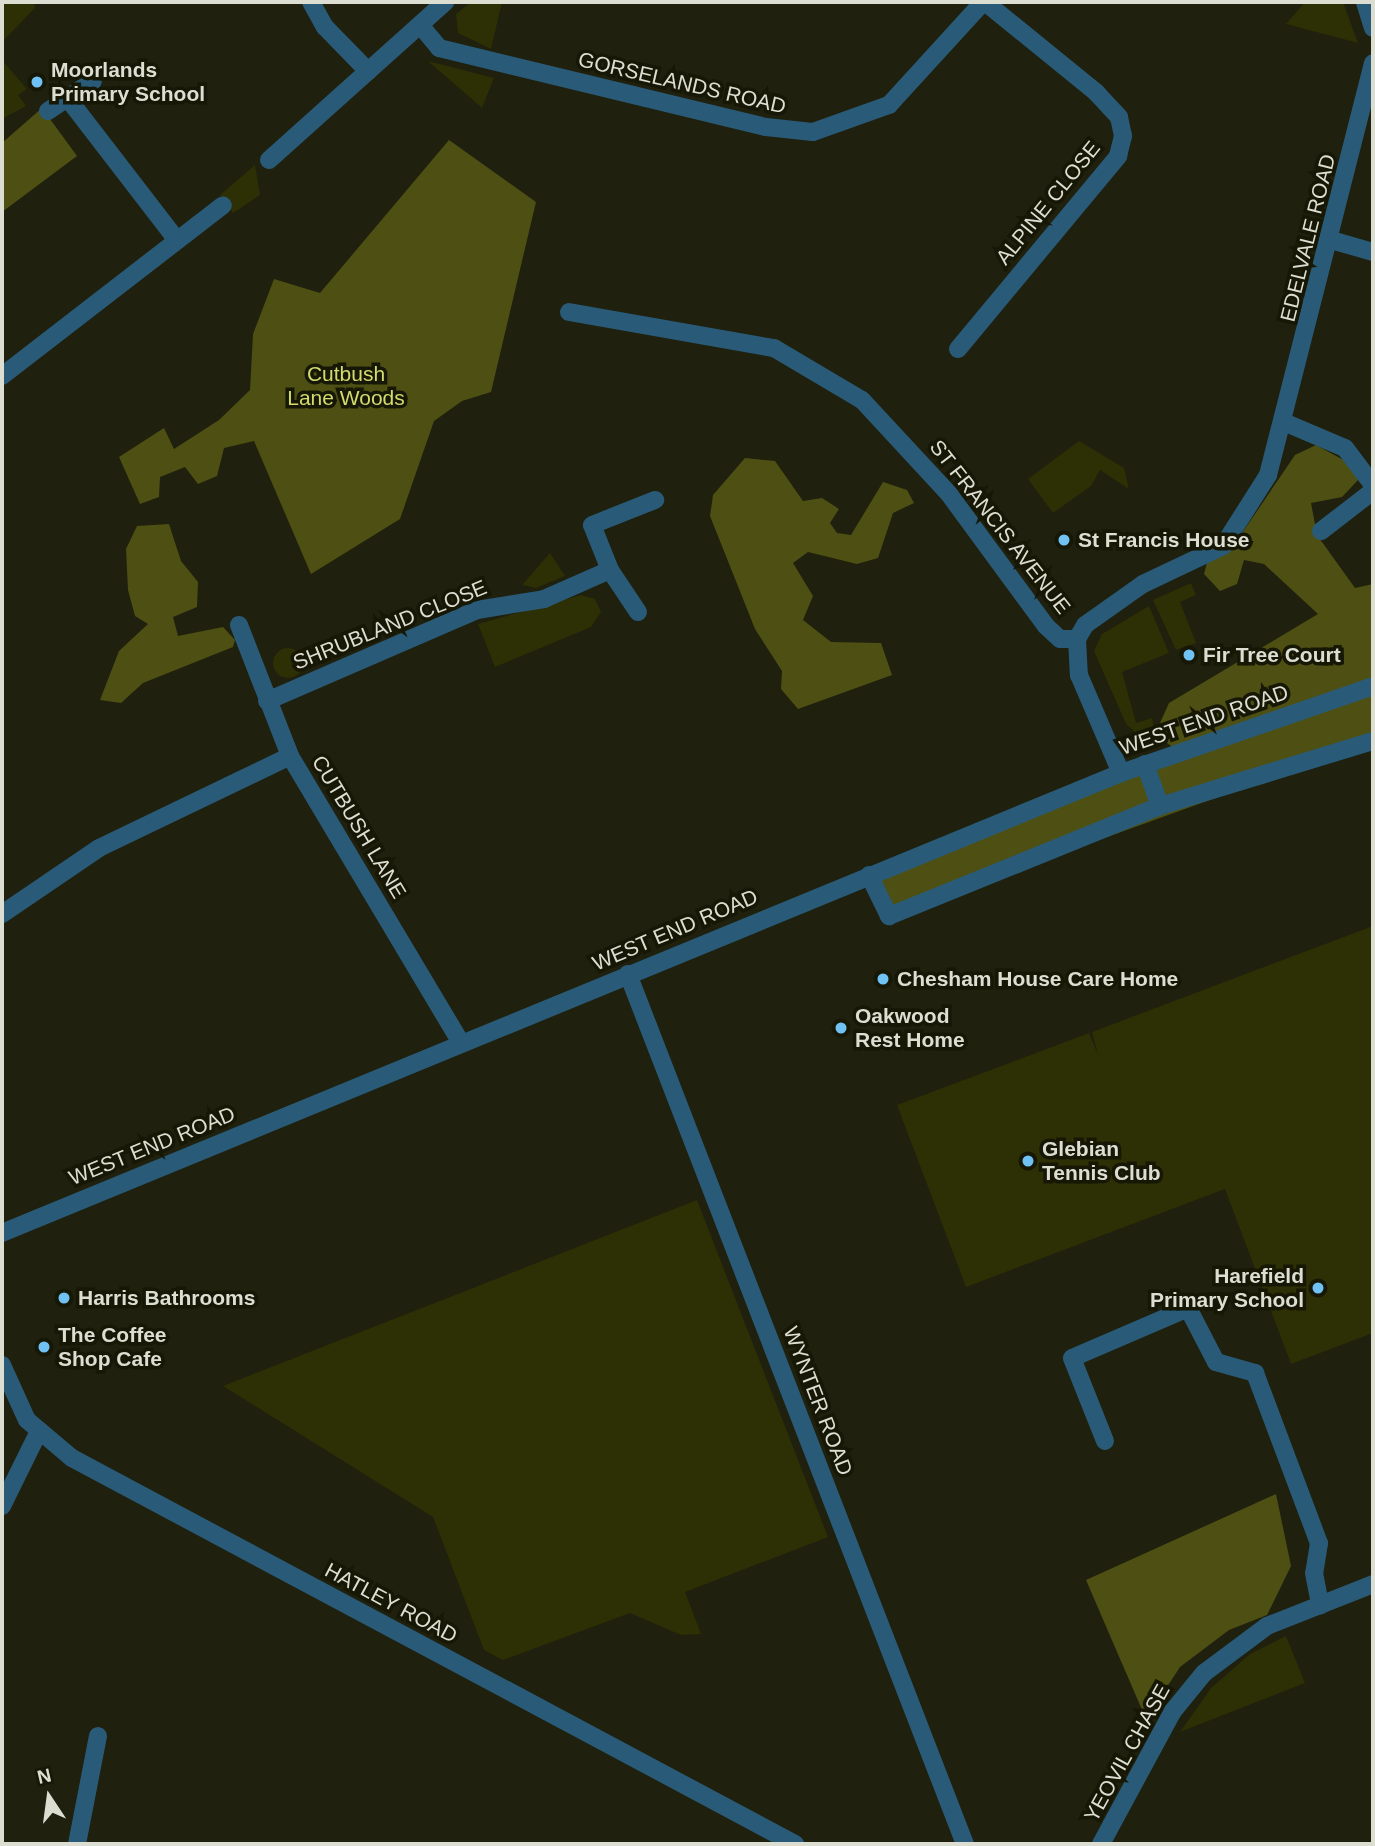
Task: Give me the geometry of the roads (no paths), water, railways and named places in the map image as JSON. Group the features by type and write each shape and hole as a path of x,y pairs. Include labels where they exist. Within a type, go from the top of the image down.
{"street":[{"path":"311,2 325,27 368,71"},
{"path":"269,160 445,2"},
{"name":"GORSELANDS ROAD","path":"420,25 439,48 766,127 813,132 889,104 984,2"},
{"name":"ALPINE CLOSE","path":"958,349 1118,156 1123,136 1119,117 1097,93 984,2"},
{"path":"1365,2 1373,28"},
{"name":"EDELVALE ROAD","path":"1077,639 1084,625 1143,584 1223,547 1268,475 1286,423 1373,63"},
{"path":"48,111 69,100 93,81"},
{"path":"69,100 177,240"},
{"path":"2,376 223,205"},
{"path":"1331,240 1373,252"},
{"name":"ST FRANCIS AVENUE","path":"569,312 774,348 832,378 862,400 949,494 1046,626 1060,639 1077,639 1079,675 1121,773"},
{"path":"1286,423 1345,448 1373,485"},
{"path":"1321,531 1373,491"},
{"path":"638,612 610,570 592,525 655,500"},
{"name":"SHRUBLAND CLOSE","path":"267,701 477,610 544,599 610,570"},
{"name":"CUTBUSH LANE","path":"239,625 290,756 461,1043"},
{"name":"WEST END ROAD","path":"2,1233 869,874 1121,773 1373,686"},
{"path":"869,874 889,916 1160,806 1373,741"},
{"path":"2,914 99,848 290,756"},
{"path":"1145,764 1160,806"},
{"name":"WYNTER ROAD","path":"628,974 965,1844"},
{"path":"1105,1441 1072,1357 1188,1308 1216,1362 1255,1373 1318,1543 1314,1573 1320,1605"},
{"path":"2,1365 38,1433 2,1506"},
{"name":"HATLEY ROAD","path":"38,1433 182,1518 795,1844"},
{"name":"YEOVIL CHASE","path":"1101,1844 1188,1689 1245,1639 1373,1584"},
{"path":"76,1844 98,1736"}],"place":[{"name":"Moorlands Primary School","path":"37,82"},
{"name":"St Francis House","path":"1064,540"},
{"name":"Fir Tree Court","path":"1189,655"},
{"name":"Chesham House Care Home","path":"883,979"},
{"name":"Oakwood Rest Home","path":"841,1028"},
{"name":"Glebian Tennis Club","path":"1028,1161"},
{"name":"Harefield Primary School","path":"1318,1288"},
{"name":"Harris Bathrooms","path":"64,1298"},
{"name":"The Coffee Shop Cafe","path":"44,1347"}],"park label":[{"name":"Cutbush Lane Woods","path":"346,386"}]}
